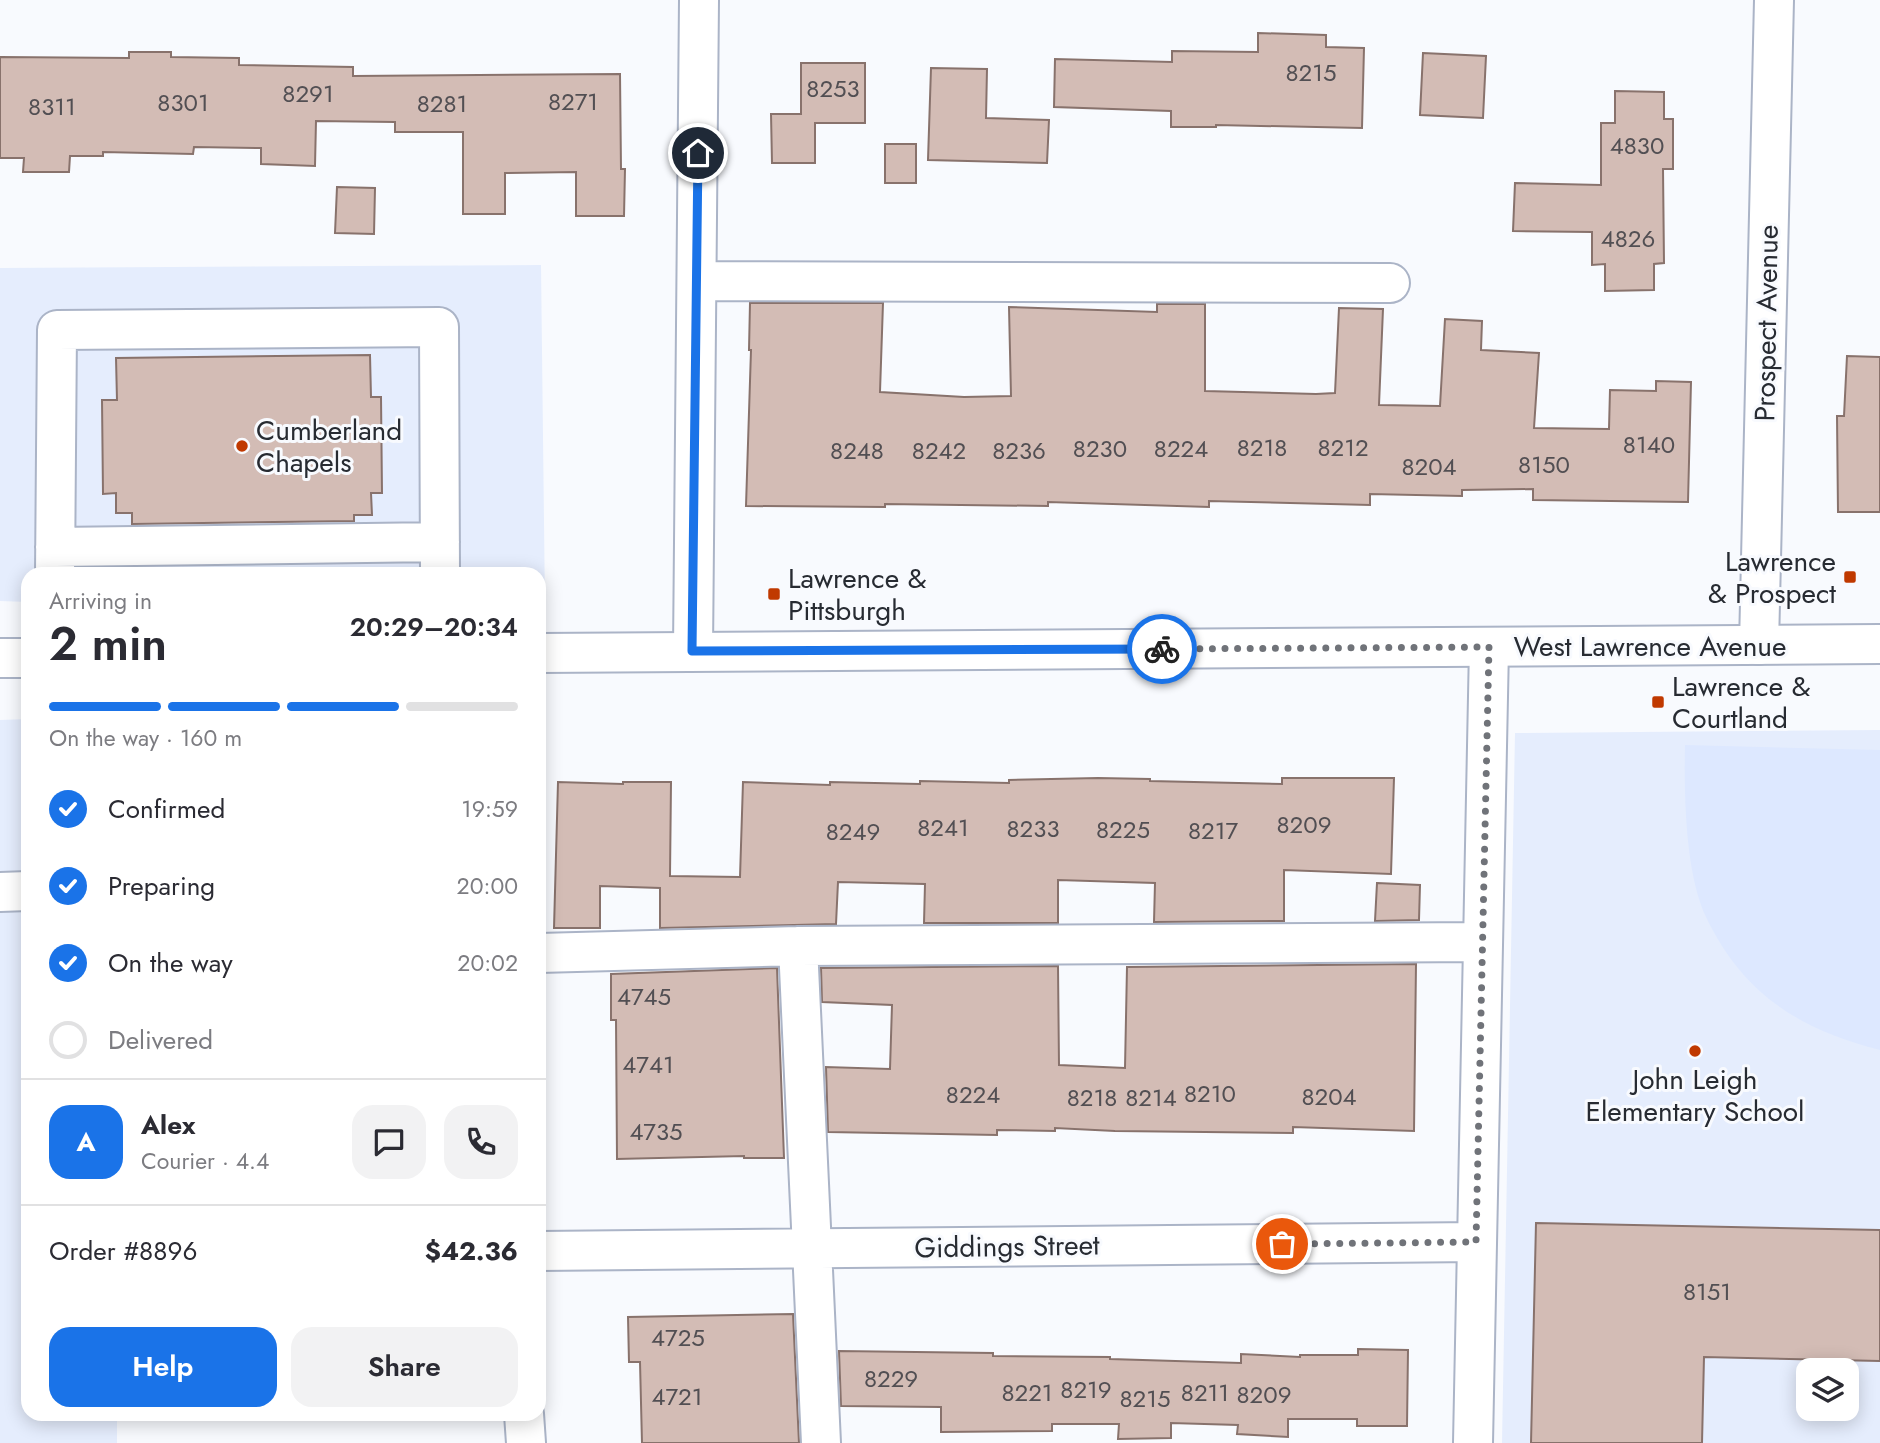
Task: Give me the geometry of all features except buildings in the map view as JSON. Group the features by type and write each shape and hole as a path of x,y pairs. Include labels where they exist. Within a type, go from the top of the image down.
{"street":[{"path":"692,651 699,0"},
{"name":"Prospect Avenue","path":"1759,645 1773,0"},
{"path":"696,281 1390,284"},
{"path":"439,327 440,558 55,560 57,330 439,327"},
{"name":"West Lawrence Avenue","path":"546,653 1880,644"},
{"path":"1473,1443 1489,647"},
{"path":"0,658 21,658"},
{"path":"0,892 21,891"},
{"path":"546,953 798,946 1482,942"},
{"path":"798,946 821,1443"},
{"name":"Giddings Street","path":"546,1251 1476,1242"},
{"path":"524,1421 526,1443"}],"shaded area":[{"path":"541,265 545,567 21,567 21,602 0,601 0,268"},
{"path":"21,719 21,1421 117,1421 117,1443 0,1443 0,720"},
{"name":"John Leigh Elementary School","path":"1880,730 1880,1443 1502,1443 1515,733"},
{"path":"1685,745 1880,750 1880,1050 1825,1032 1778,1006 1757,989 1722,946 1707,919 1694,880 1687,834"}],"way so far":[{"path":"1162,649 1489,647 1476,1242 1282,1244"}],"place":[{"name":"Cumberland Chapels","path":"242,446"},
{"name":"Lawrence & Prospect","path":"1850,577"},
{"name":"Lawrence & Pittsburgh","path":"774,594"},
{"name":"Lawrence & Courtland","path":"1658,702"},
{"name":"John Leigh Elementary School","path":"1695,1051"}],"route":[{"path":"698,153 692,651 1162,649"}]}
